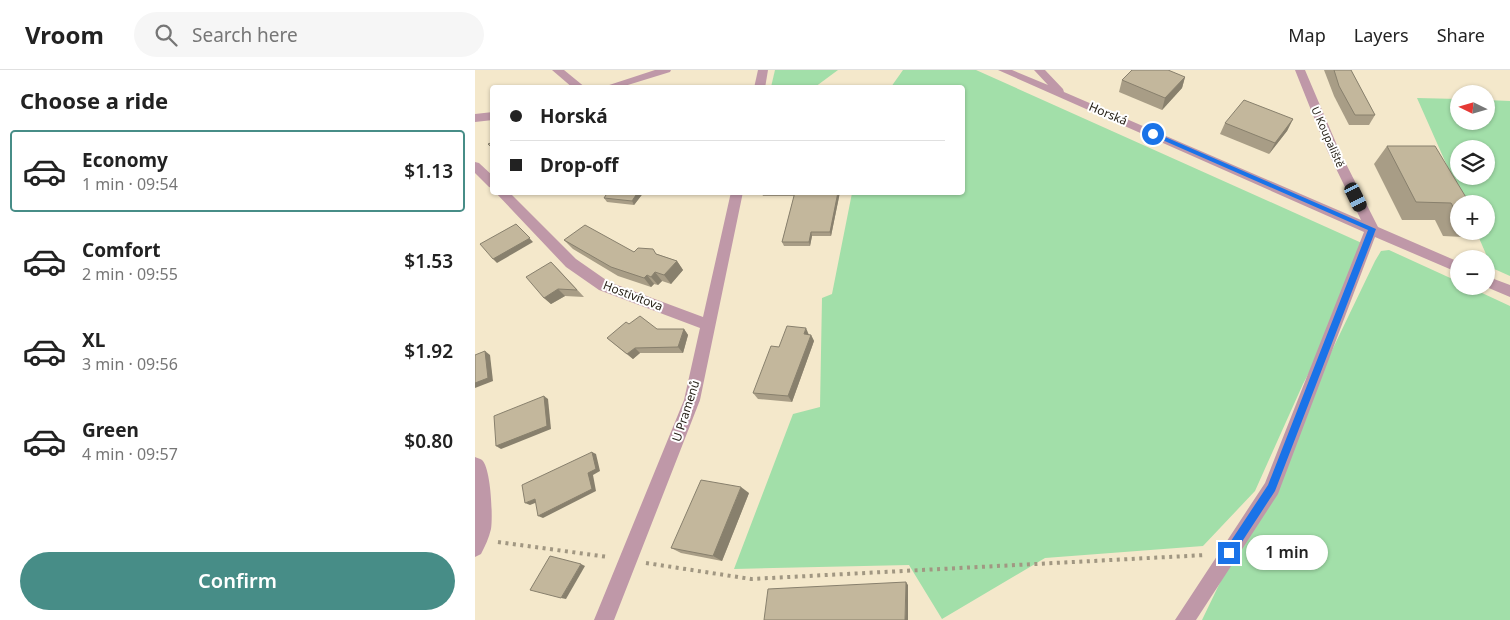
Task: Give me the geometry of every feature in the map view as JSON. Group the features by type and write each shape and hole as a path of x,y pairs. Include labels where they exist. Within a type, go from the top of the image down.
{"street":[{"path":"557,70 577,85"},
{"path":"615,85 666,70"},
{"path":"760,85 763,70"},
{"name":"Horská","path":"1003,70 1450,264"},
{"path":"1039,70 1062,94"},
{"name":"U Koupaliště","path":"1300,70 1333,150 1372,229"},
{"path":"475,118 490,116"},
{"path":"475,166 490,181"},
{"name":"Hostivítova","path":"504,195 571,263 604,286 709,325"},
{"name":"U Pramenů","path":"604,620 692,400 736,195"},
{"path":"1185,620 1272,488 1372,229"},
{"path":"1495,285 1510,292"},
{"path":"475,465 477,467 484,506 477,544"}],"path":[{"path":"477,544 629,560 751,579 1229,553"}],"green space":[{"path":"775,70 838,70 818,85 771,85"},
{"path":"903,70 976,70 1364,244 1348,299 1303,384 1255,491 1203,546 1045,558 942,619 909,565 734,569 793,414 820,407 822,298 832,294 852,195 965,195 965,85 892,85"},
{"path":"1417,98 1450,99 1450,130 1495,130 1495,100 1510,101 1510,276 1495,269 1495,250 1484,250 1480,240 1495,240 1495,195 1460,195 1456,185 1495,185 1495,140 1450,140 1450,172"},
{"path":"1389,250 1450,278 1450,295 1486,295 1510,306 1510,620 1202,620 1375,261 1381,251"}],"building":[{"path":"1132,70 1168,70 1185,77 1165,98 1122,80"},
{"path":"1334,70 1351,70 1375,115 1355,115 1339,86"},
{"path":"1244,100 1293,119 1275,143 1225,123"},
{"path":"1387,146 1435,146 1450,171 1450,185 1459,185 1465,195 1450,195 1450,203 1416,202"},
{"path":"606,195 636,195 632,201 604,198"},
{"path":"794,195 837,195 830,232 811,232 809,242 782,242"},
{"path":"516,224 530,238 493,259 480,244"},
{"path":"585,225 634,252 638,248 653,249 656,254 677,261 664,275 655,272 651,277 647,275 644,278 611,267 564,240"},
{"path":"551,262 577,290 558,289 544,298 526,277"},
{"path":"640,316 657,329 684,329 678,347 635,348 627,354 607,338 626,322 629,324"},
{"path":"787,326 806,328 804,334 811,335 788,396 753,393 771,346 779,347"},
{"path":"485,351 488,378 475,383 475,355"},
{"path":"544,396 547,426 496,446 494,416"},
{"path":"592,452 596,469 588,473 592,489 538,516 535,499 525,503 522,485"},
{"path":"701,480 741,487 713,556 671,548"},
{"path":"550,556 581,564 561,598 530,590"},
{"path":"906,582 905,620 764,620 768,589"}],"route":[{"path":"1153,134 1372,229 1272,488 1229,553"}]}
